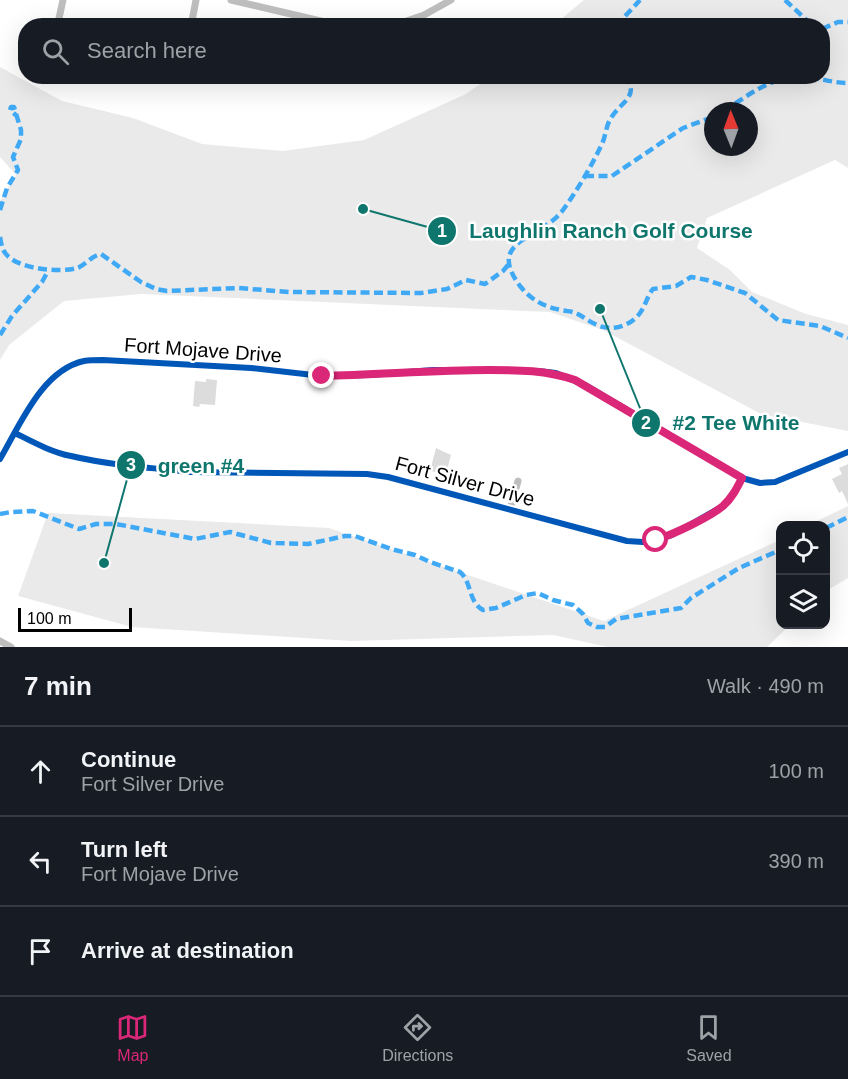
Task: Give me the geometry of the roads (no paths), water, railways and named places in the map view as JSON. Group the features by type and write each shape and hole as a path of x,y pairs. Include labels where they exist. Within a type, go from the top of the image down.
{"street":[{"path":"59,18 63,0"},
{"path":"193,18 196,0"},
{"path":"231,0 302,18"},
{"path":"415,18 451,0"},
{"name":"Fort Mojave Drive","path":"0,459 42,388 54,376 84,361 103,360 251,368 322,376 433,370 538,370 556,373 587,386 742,478 760,483 775,482 848,452"},
{"name":"Fort Silver Drive","path":"15,433 51,451 71,457 190,472 367,474 388,477 627,541 642,542 672,535 723,506 734,493 742,478"},
{"path":"510,509 518,481"},
{"path":"0,641 8,646"}],"place":[{"name":"Laughlin Ranch Golf Course","path":"363,209"},
{"name":"#2 Tee White","path":"600,309"},
{"name":"green #4","path":"104,563"}]}
